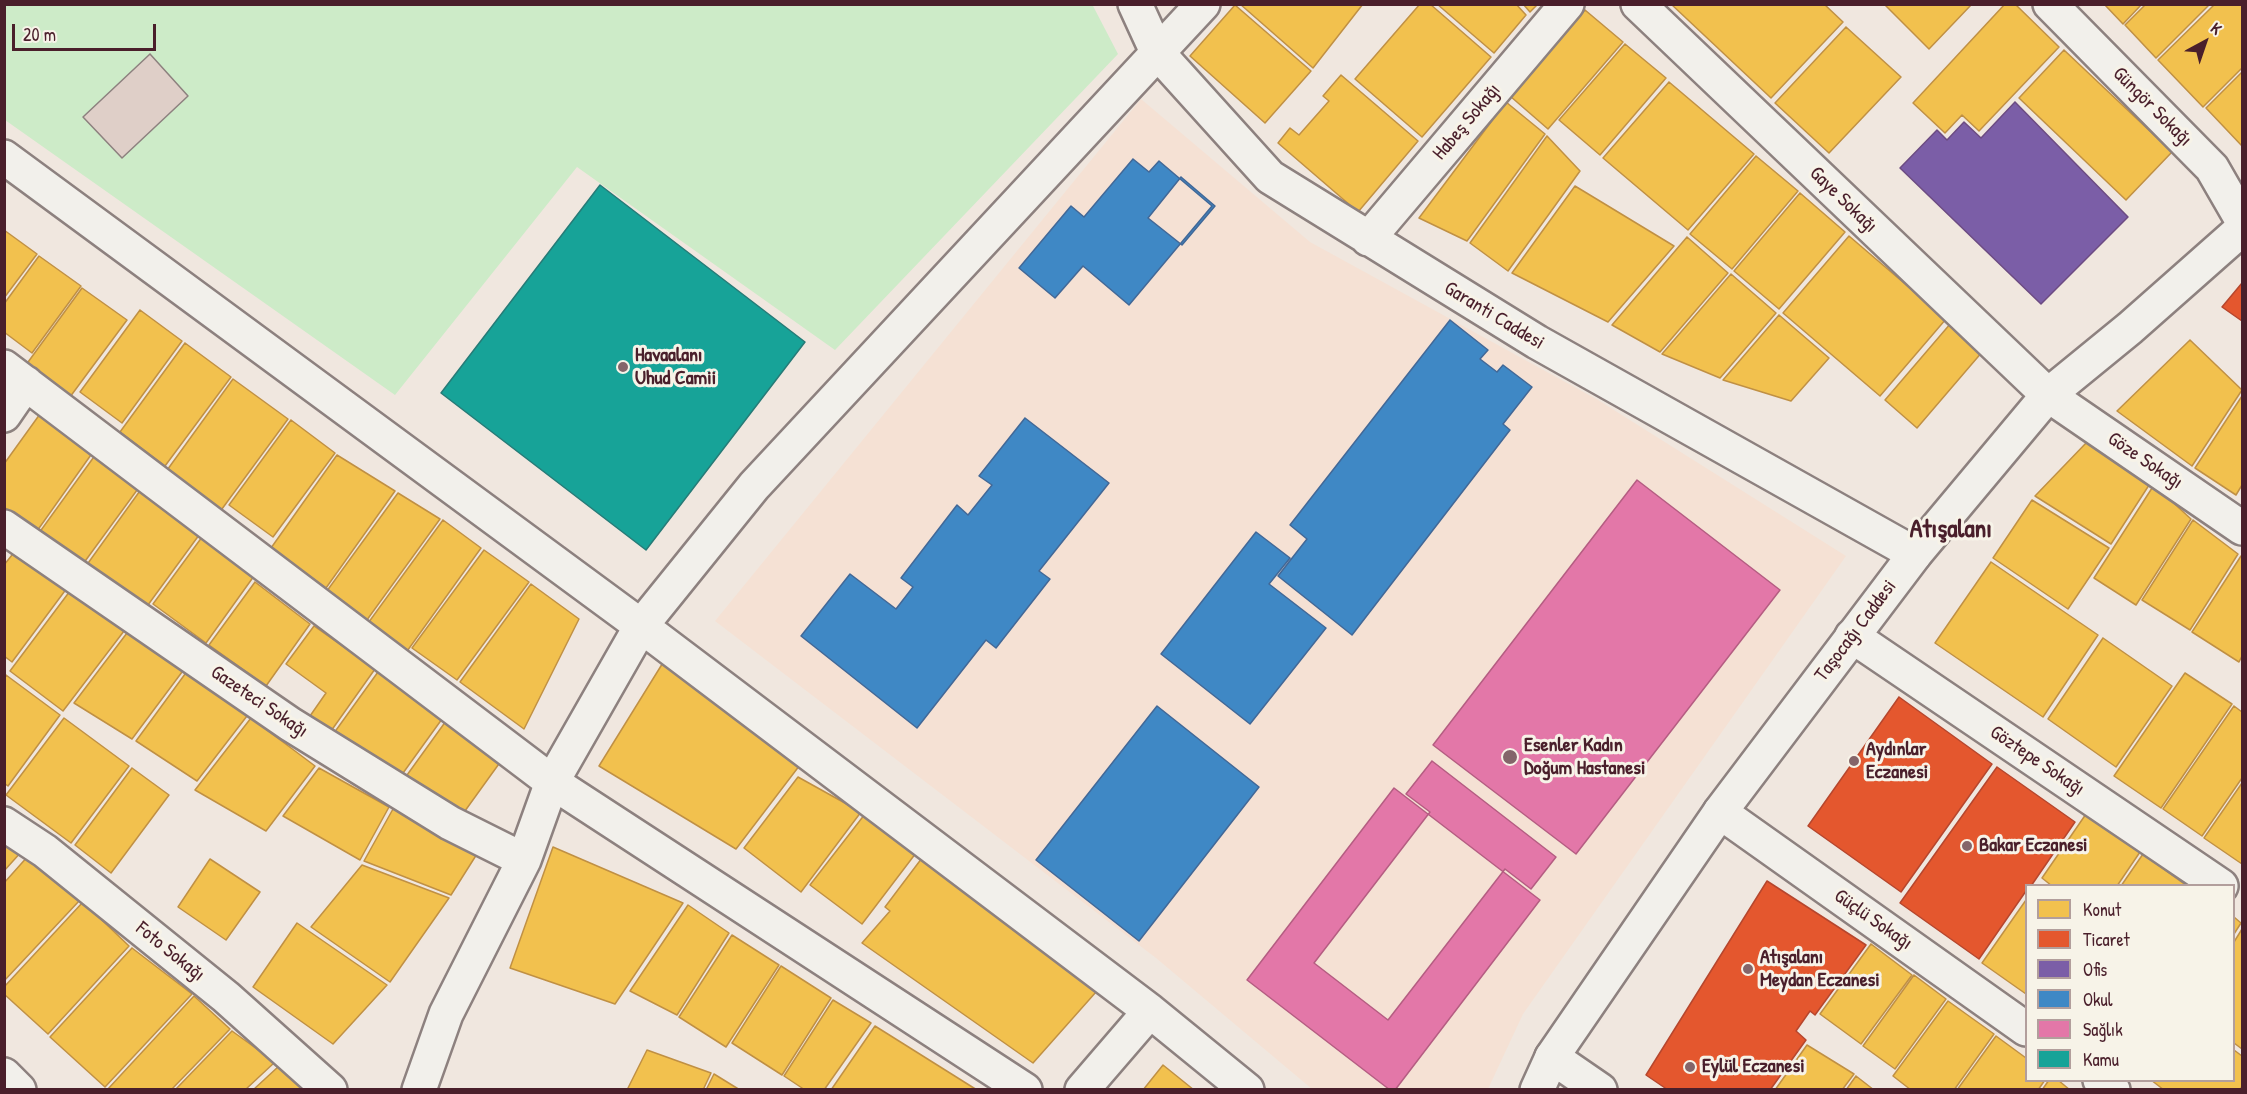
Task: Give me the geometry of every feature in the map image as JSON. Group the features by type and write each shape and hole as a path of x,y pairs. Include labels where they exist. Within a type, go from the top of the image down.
{"street":[{"name":"Garanti Caddesi","path":"1136,4 1157,52 1270,177 1537,342 1915,554"},
{"path":"419,1089 446,1014 524,860 552,782 641,626 754,486 1203,4"},
{"name":"Habeş Sokağı","path":"1368,239 1567,4"},
{"name":"Gaye Sokağı","path":"1638,4 2048,395"},
{"name":"Güngör Sokağı","path":"2050,4 2212,168 2242,220"},
{"path":"4,157 641,626 1150,1011 1247,1089"},
{"name":"Taşocağı Caddesi","path":"1537,1089 1552,1057 1720,812 1915,554 2048,395 2130,328 2242,229"},
{"path":"4,415 15,375 552,782 1025,1089"},
{"name":"Göze Sokağı","path":"2048,395 2242,528"},
{"name":"Gazeteci Sokağı","path":"4,527 290,724 450,823 524,860"},
{"name":"Göztepe Sokağı","path":"1852,636 2220,884"},
{"name":"Güçlü Sokağı","path":"1720,812 2025,1028"},
{"name":"Foto Sokağı","path":"4,824 45,851 225,997 330,1089"},
{"path":"1082,1089 1150,1011"},
{"path":"1552,1057 1600,1089"},
{"path":"4,1075 19,1089"}],"shaded area":[{"path":"1141,99 1310,242 1598,400 1846,556 1523,1014 1488,1089 1312,1089 1156,958 715,621"}],"green space":[{"path":"1092,4 1118,54 835,350 577,167 395,395 5,120 5,5"}],"building: Konut":[{"path":"1240,4 1363,4 1313,68"},
{"path":"1420,4 1430,4 1491,57 1422,137 1355,79"},
{"path":"1437,4 1516,4 1526,15 1494,53"},
{"path":"1523,4 1538,4 1530,12"},
{"path":"1671,4 1824,4 1843,22 1771,98"},
{"path":"1884,4 1972,4 1929,49"},
{"path":"2005,4 2015,4 2059,47 1979,131 1962,115 1945,133 1913,103"},
{"path":"2104,4 2142,4 2123,24"},
{"path":"2146,4 2210,4 2156,58 2125,25"},
{"path":"2215,4 2241,4 2242,68 2203,107 2158,60"},
{"path":"1235,5 1311,71 1265,123 1190,56"},
{"path":"1585,10 1623,42 1548,129 1510,96"},
{"path":"1846,27 1901,77 1829,153 1775,103"},
{"path":"1625,44 1666,78 1600,155 1559,120"},
{"path":"2064,50 2172,152 2126,200 2019,98"},
{"path":"2242,72 2242,146 2206,108"},
{"path":"1341,75 1418,141 1358,212 1278,143 1290,128 1299,135 1329,101 1323,96"},
{"path":"1669,82 1754,154 1688,230 1603,158"},
{"path":"1506,102 1545,134 1467,241 1419,218"},
{"path":"1547,136 1580,171 1508,271 1470,243"},
{"path":"1756,156 1798,191 1732,269 1690,234"},
{"path":"1575,186 1674,246 1608,322 1512,273"},
{"path":"1800,193 1845,232 1779,309 1734,271"},
{"path":"4,230 37,254 4,298"},
{"path":"1849,236 1946,319 1880,396 1783,313"},
{"path":"1687,237 1728,273 1660,352 1612,325"},
{"path":"39,256 81,286 32,353 4,332 4,304"},
{"path":"1731,274 1776,313 1720,378 1662,354"},
{"path":"82,288 127,320 67,401 23,369"},
{"path":"140,310 182,341 122,423 80,392"},
{"path":"1779,315 1829,358 1791,401 1723,380"},
{"path":"1951,323 1983,351 1917,428 1885,400"},
{"path":"2190,340 2242,390 2192,466 2117,411"},
{"path":"185,343 231,377 165,466 120,432"},
{"path":"233,379 288,419 219,513 165,473"},
{"path":"2242,396 2242,485 2236,495 2195,468"},
{"path":"40,414 93,452 37,531 4,507 4,464"},
{"path":"291,420 335,453 273,537 229,505"},
{"path":"2087,442 2151,482 2111,544 2035,496"},
{"path":"96,454 140,486 83,564 39,533"},
{"path":"337,455 395,491 326,588 271,548"},
{"path":"2154,485 2191,519 2136,605 2094,578"},
{"path":"142,488 202,531 145,609 86,566"},
{"path":"398,493 440,519 364,624 324,595"},
{"path":"2032,500 2109,548 2068,609 1993,558"},
{"path":"443,520 481,548 405,654 366,626"},
{"path":"2193,520 2238,554 2190,630 2142,600"},
{"path":"205,533 254,576 206,643 153,604"},
{"path":"16,550 67,588 12,662 4,656 4,565"},
{"path":"484,550 529,582 457,680 412,648"},
{"path":"2241,556 2242,656 2239,662 2192,632"},
{"path":"1991,562 2098,635 2043,717 1935,643"},
{"path":"255,582 310,624 266,686 209,645"},
{"path":"531,584 579,619 524,729 460,682"},
{"path":"70,591 124,631 63,711 10,671"},
{"path":"314,626 375,669 331,731 310,716 326,693 286,664"},
{"path":"127,633 185,668 132,739 74,703"},
{"path":"2103,638 2172,686 2116,767 2048,719"},
{"path":"669,653 806,757 736,849 599,766"},
{"path":"188,670 247,716 197,781 136,741"},
{"path":"378,672 442,719 398,780 334,733"},
{"path":"2185,673 2232,704 2161,808 2114,776"},
{"path":"6,675 60,715 8,786 4,783 4,678"},
{"path":"2234,706 2242,712 2242,778 2202,836 2163,809"},
{"path":"64,718 129,766 71,843 6,795"},
{"path":"251,718 315,766 266,831 195,790"},
{"path":"446,721 501,761 457,822 402,782"},
{"path":"132,768 169,795 111,873 75,845"},
{"path":"319,768 389,807 360,860 283,816"},
{"path":"798,777 861,812 801,892 744,848"},
{"path":"2242,783 2242,864 2204,838"},
{"path":"393,809 482,846 451,895 364,861"},
{"path":"865,814 916,853 862,924 810,885"},
{"path":"2086,814 2140,852 2118,884 2050,884 2042,878"},
{"path":"4,838 22,851 4,871"},
{"path":"553,847 683,903 615,1004 510,968"},
{"path":"2143,854 2184,884 2122,884"},
{"path":"29,855 80,900 4,981 4,883"},
{"path":"922,858 1104,983 1033,1063 862,943 890,911 885,907"},
{"path":"210,859 260,892 226,940 178,907"},
{"path":"362,865 449,898 390,982 311,927"},
{"path":"2025,901 2025,993 1982,963"},
{"path":"83,902 129,946 48,1034 4,994 4,987"},
{"path":"688,905 729,933 677,1015 630,991"},
{"path":"2235,918 2241,923 2235,932"},
{"path":"297,923 387,985 333,1044 253,987"},
{"path":"2242,929 2242,1049 2235,1044 2235,940"},
{"path":"732,935 779,965 726,1047 679,1017"},
{"path":"1871,944 1912,975 1861,1044 1820,1014"},
{"path":"132,948 192,994 105,1087 50,1037"},
{"path":"781,966 831,998 782,1075 732,1043"},
{"path":"1914,975 1946,999 1895,1069 1863,1046"},
{"path":"194,996 230,1029 171,1090 107,1090"},
{"path":"833,1000 871,1023 824,1090 805,1090 784,1076"},
{"path":"1948,1001 1994,1034 1954,1090 1911,1090 1893,1076"},
{"path":"875,1026 977,1090 831,1090"},
{"path":"232,1031 275,1062 245,1090 175,1090"},
{"path":"1996,1036 2025,1057 2025,1082 2044,1082 2038,1090 1957,1090"},
{"path":"1807,1045 1854,1074 1842,1090 1775,1090"},
{"path":"647,1050 711,1073 703,1090 627,1090"},
{"path":"2235,1051 2242,1056 2240,1090 2164,1090 2154,1082 2235,1082"},
{"path":"1163,1065 1194,1090 1143,1090"},
{"path":"279,1066 306,1090 253,1090"},
{"path":"714,1074 740,1090 706,1090"},
{"path":"1856,1076 1874,1090 1846,1090"},
{"path":"2048,1082 2060,1082 2070,1090 2042,1090"}],"building: Ticaret":[{"path":"2242,283 2242,321 2222,307"},
{"path":"1899,697 1992,764 1901,892 1808,826"},
{"path":"1997,767 2075,822 2032,884 2025,884 2025,892 1979,959 1900,903"},
{"path":"1767,881 1866,945 1815,1015 1810,1011 1796,1031 1806,1040 1770,1090 1668,1090 1646,1075"}],"building: Ofis":[{"path":"2015,102 2128,217 2041,304 1900,168 1937,130 1947,140 1964,122 1981,138"}],"building: Okul":[{"path":"1133,159 1149,172 1159,161 1212,206 1129,305 1083,266 1055,298 1019,268 1071,206 1084,217"},
{"path":"1181,177 1215,206 1182,245 1148,218"},
{"path":"1450,320 1488,350 1480,359 1497,372 1503,365 1532,387 1503,424 1510,430 1352,635 1278,576 1307,539 1290,525"},
{"path":"1025,418 1109,483 1039,571 1050,579 996,648 986,640 917,728 801,636 850,574 896,609 913,587 901,578 957,505 968,515 992,485 979,476"},
{"path":"1256,532 1290,558 1269,584 1326,628 1250,724 1161,654"},
{"path":"1157,706 1259,787 1139,941 1036,860"}],"building: Sağlık":[{"path":"1637,480 1780,590 1576,854 1433,745"},
{"path":"1432,761 1556,857 1531,889 1505,869 1388,1020 1314,963 1430,812 1406,794"},
{"path":"1394,788 1540,900 1395,1090 1390,1090 1247,980"}],"building: Kamu":[{"name":"Havaalanı Uhud Camii","path":"600,185 805,342 646,550 441,393"}],"building: Diğer":[{"path":"150,54 188,96 122,158 83,117"}],"place":[{"name":"Havaalanı Uhud Camii","path":"623,367"},
{"name":"Esenler Kadın Doğum Hastanesi","path":"1510,757"},
{"name":"Aydınlar Eczanesi","path":"1854,761"},
{"name":"Bakar Eczanesi","path":"1967,846"},
{"name":"Atışalanı Meydan Eczanesi","path":"1748,969"},
{"name":"Eylül Eczanesi","path":"1690,1067"}],"district":[{"name":"Atışalanı","path":"1951,530"}]}
